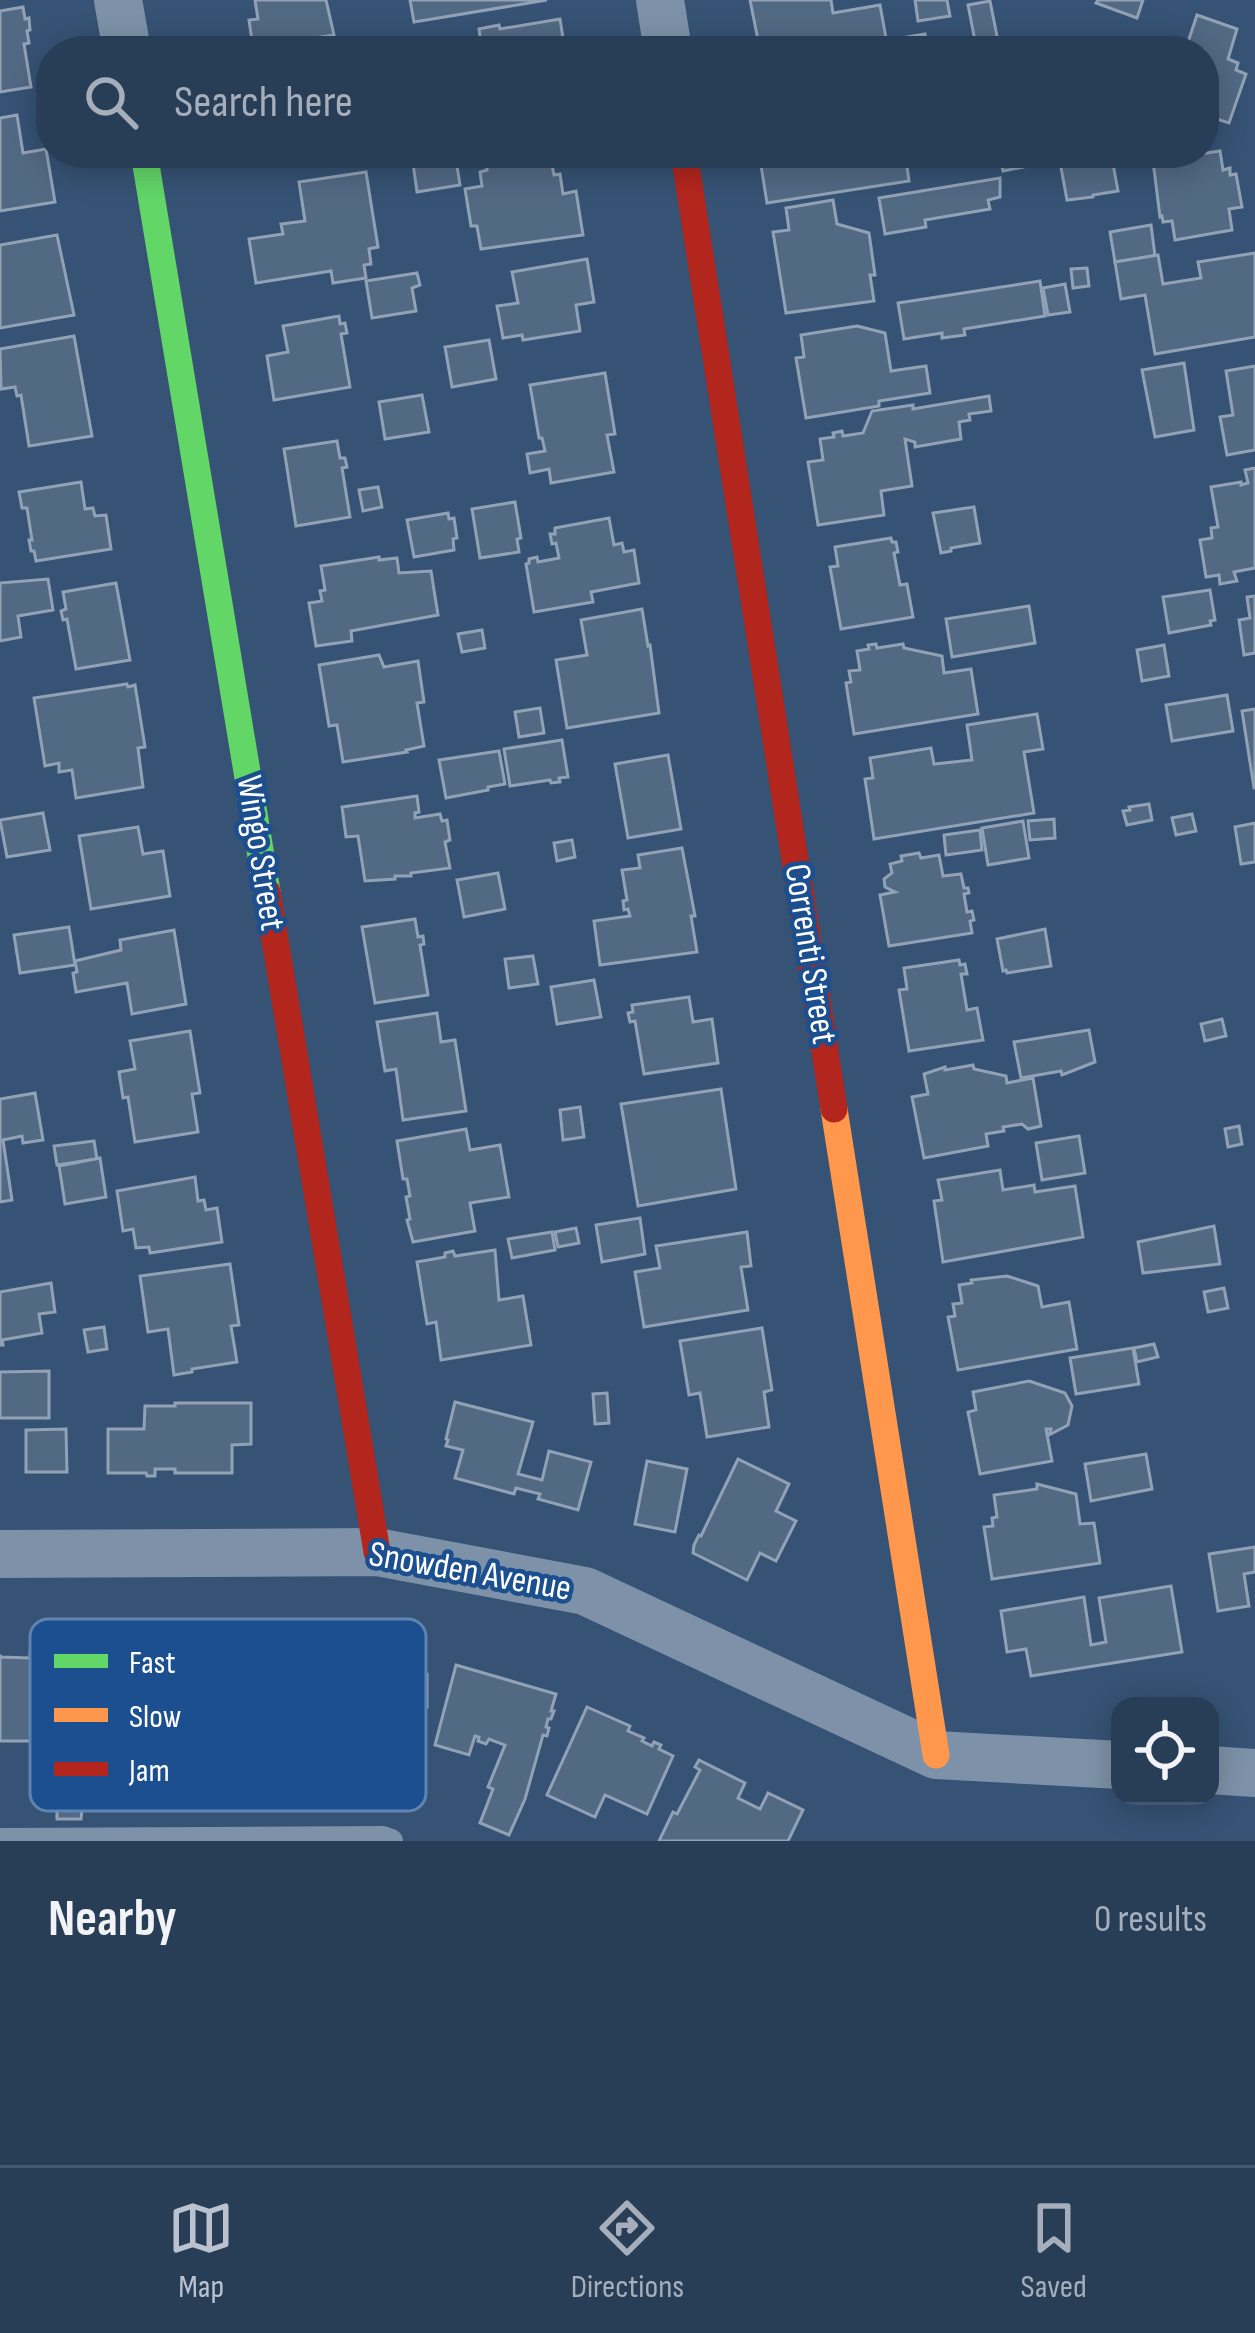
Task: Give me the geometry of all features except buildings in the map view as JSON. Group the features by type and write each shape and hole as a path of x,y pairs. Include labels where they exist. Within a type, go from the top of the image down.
{"street":[{"path":"118,0 124,36"},
{"path":"660,0 666,36"},
{"name":"Wingo Street","path":"146,168 377,1552"},
{"name":"Correnti Street","path":"686,168 936,1755"},
{"name":"Snowden Avenue","path":"0,1554 377,1552 585,1591 936,1755 1111,1765"},
{"path":"1219,1771 1255,1773"}],"lane":[{"path":"0,1840 391,1841"}],"traffic: fast":[{"path":"146,168 267,892"}],"traffic: slow":[{"path":"834,1109 936,1755"}],"traffic: jam":[{"path":"686,168 834,1109"},
{"path":"267,892 377,1552"}]}
